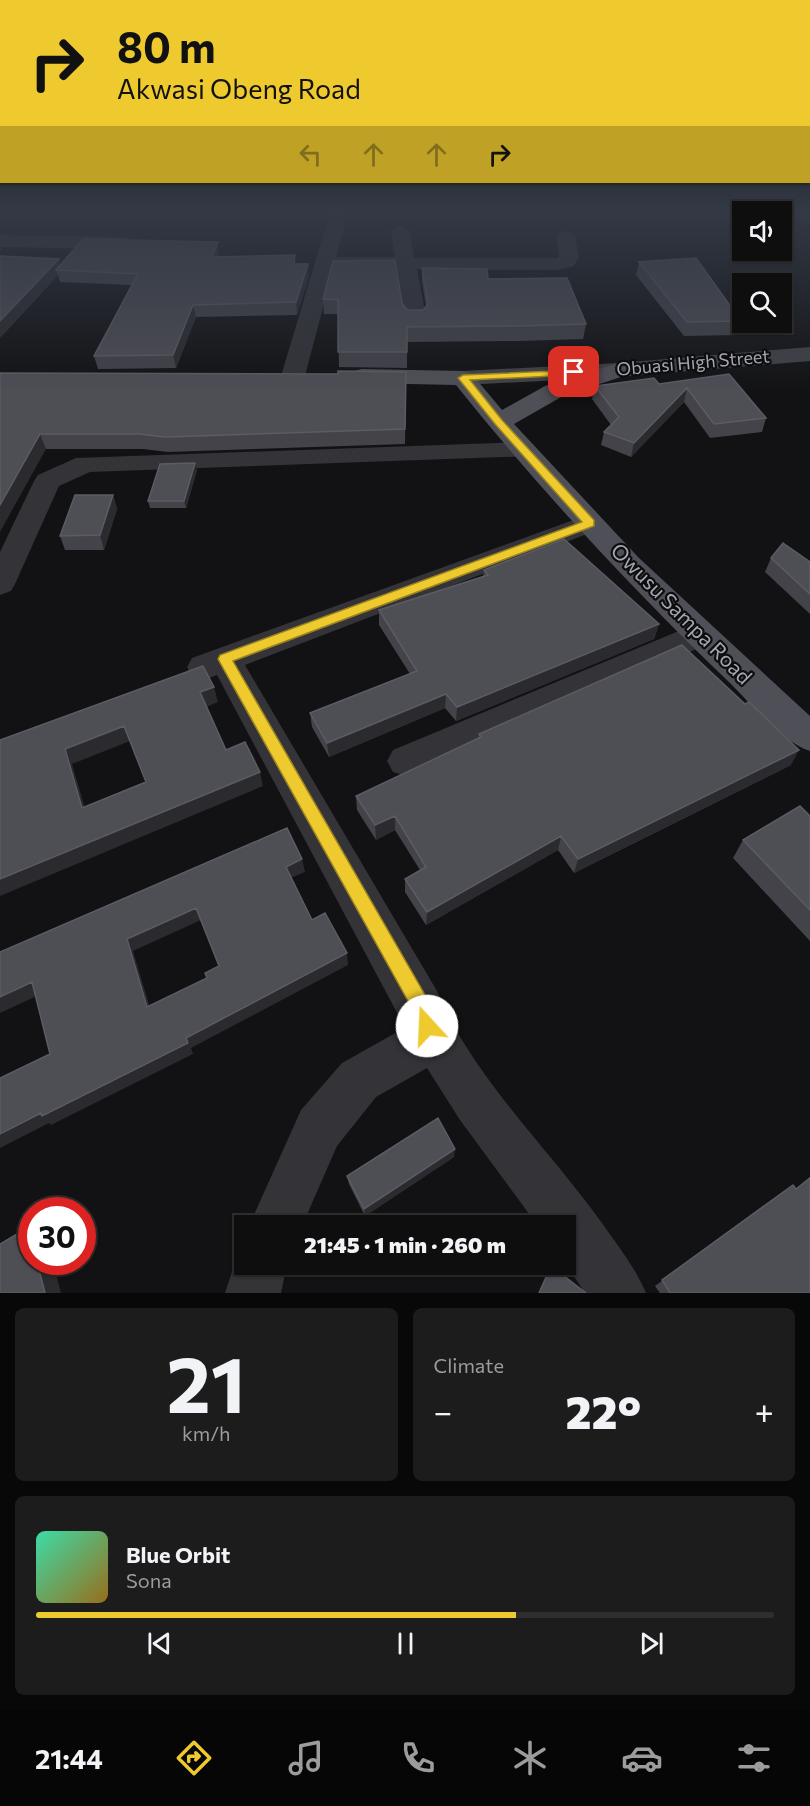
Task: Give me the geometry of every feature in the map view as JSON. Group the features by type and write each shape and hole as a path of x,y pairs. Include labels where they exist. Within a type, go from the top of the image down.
{"main road":[{"path":"499,422 554,391 619,370"},
{"name":"Obuasi High Street","path":"269,377 463,378"},
{"name":"Owusu Sampa Road","path":"463,378 499,422 590,523 698,635 810,737"}],"street":[{"path":"316,376 323,272"},
{"path":"407,272 414,317"},
{"name":"Obuasi High Street","path":"463,378 619,370 810,354"},
{"path":"0,585 48,481 86,464 524,450"},
{"path":"180,676 590,523"},
{"path":"406,761 698,635"},
{"path":"225,659 422,1007 427,1026 477,1103 571,1224 618,1293"},
{"path":"280,1215 319,1128 359,1080 416,1048 427,1026"},
{"path":"253,1293 257,1275"}],"building":[{"path":"0,272 46,272 0,321"},
{"path":"104,272 305,272 296,302 193,305 173,355 94,356 138,274"},
{"path":"330,272 397,272 402,303 407,310 423,310 428,304 423,272 487,272 488,279 567,278 586,324 407,327 407,352 338,352 338,300 323,299"},
{"path":"647,272 706,272 732,308 732,321 687,322"},
{"path":"338,371 406,372 405,429 165,437 139,434 40,434 0,505 0,373 338,374"},
{"path":"729,374 766,418 714,424 687,388 634,443 604,432 619,417 595,386 654,378 659,384"},
{"path":"195,463 184,501 148,501 160,464"},
{"path":"75,495 113,495 100,535 60,536"},
{"path":"564,539 659,624 457,707 446,694 327,743 310,713 417,671 379,610 488,575 484,570"},
{"path":"783,543 810,562 810,594 771,558"},
{"path":"682,645 745,704 749,702 799,750 578,859 561,836 427,912 405,879 426,867 395,816 375,825 356,796 481,737 479,734"},
{"path":"203,666 214,687 200,692 226,750 245,742 260,772 0,879 0,740","holes":["124,726 146,782 82,808 65,749"]},
{"path":"800,806 810,816 810,910 743,840"},
{"path":"287,828 302,859 286,867 312,920 325,913 347,953 186,1038 188,1043 42,1116 41,1113 0,1134 0,1078 50,1054 32,982 0,997 0,952","holes":["196,908 219,966 205,973 207,978 147,1007 127,939"]},
{"path":"438,1118 455,1149 364,1209 347,1176"},
{"path":"810,1178 810,1293 670,1293 662,1280 793,1185 796,1189"},
{"path":"18,1233 18,1275 40,1275 45,1293 0,1293 0,1244"},
{"path":"547,1275 563,1275 586,1293 539,1293"}],"route":[{"path":"427,1026 422,1007 225,659 590,523 499,422 463,378 574,372"}]}
